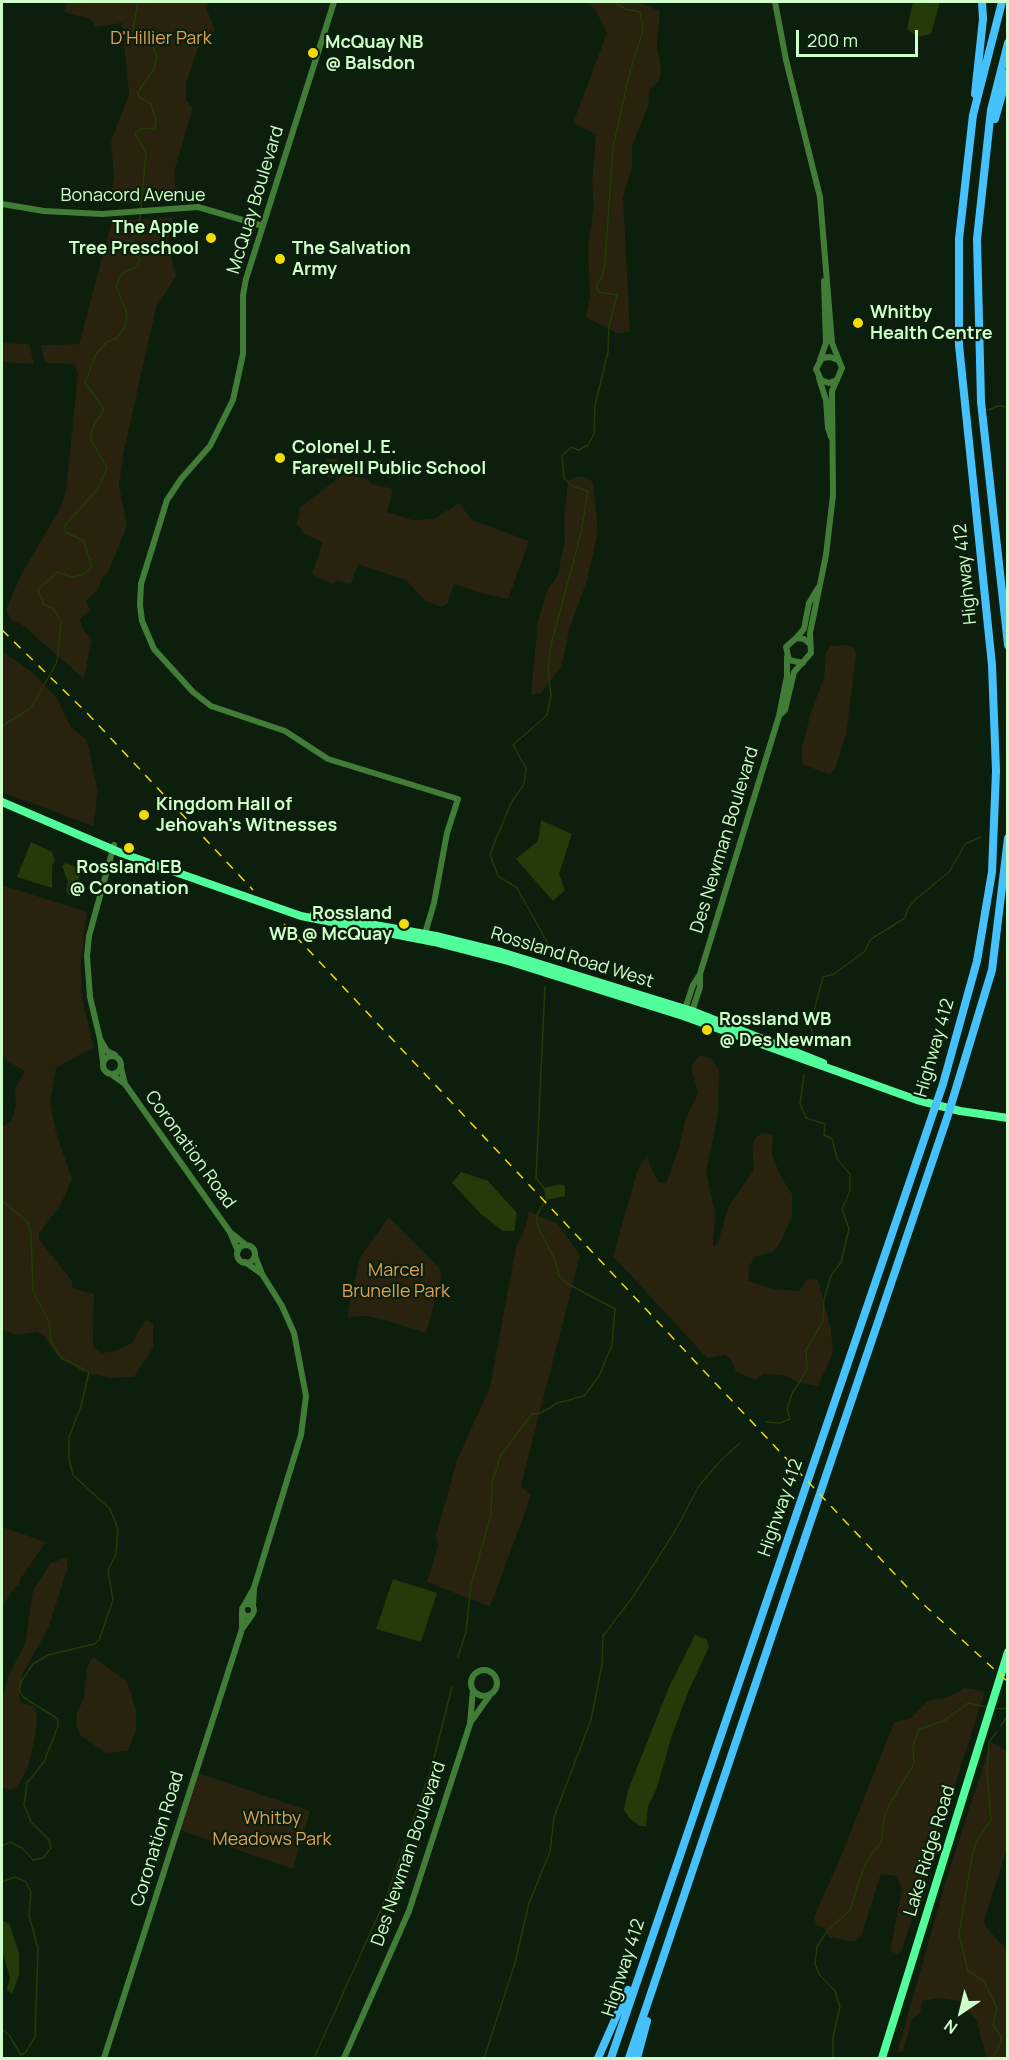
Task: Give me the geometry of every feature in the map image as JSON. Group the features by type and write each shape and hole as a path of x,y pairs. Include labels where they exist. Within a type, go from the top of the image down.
{"highway":[{"path":"973,115 983,18 982,2"},
{"name":"Highway 412","path":"611,2058 939,1096 977,961 992,872 996,771 992,665 958,323 959,239 973,115 1002,2"},
{"name":"Highway 412","path":"1008,43 995,92 987,142 977,239 977,324 983,422 1008,645"},
{"path":"987,142 1008,73"},
{"name":"Highway 412","path":"630,2058 952,1104 992,970 1008,838"},
{"path":"637,2058 672,1930"},
{"path":"598,2058 644,1958"}],"main road":[{"name":"Rossland Road West","path":"2,802 205,884 326,922 424,937 688,1013 917,1100 960,1111 1008,1118"},
{"name":"Lake Ridge Road","path":"882,2058 1008,1652"}],"street":[{"name":"McQuay Boulevard","path":"334,2 243,295 243,354 233,400 210,447 181,479 167,500 141,584 142,621 154,649 193,692 211,706 285,731 328,759 458,799 447,833 438,887 424,937"},
{"path":"775,2 785,56 820,197 832,343 842,372 832,391 834,427 831,437"},
{"name":"Bonacord Avenue","path":"2,204 76,213 198,207 263,226"},
{"path":"818,588 809,603 804,629 787,645 787,657 794,663 803,663 810,657 810,633 826,555 833,495 831,437 826,400 816,369 826,343 823,317 825,269"},
{"path":"820,360 830,357 838,360"},
{"path":"819,378 830,382 837,379"},
{"path":"796,638 804,639 810,645"},
{"name":"Des Newman Boulevard","path":"688,1013 693,985 700,974 780,716 787,676 787,657"},
{"name":"Des Newman Boulevard","path":"780,716 785,710 794,672 803,663"},
{"path":"100,1039 107,1051 116,1056 122,1066 116,1073 110,1074 103,1068 100,1039 90,997 87,956 89,936 114,848"},
{"path":"103,1062 107,1057 116,1056"},
{"name":"Coronation Road","path":"122,1066 122,1079 125,1084 230,1232 238,1251"},
{"name":"Coronation Road","path":"110,1074 125,1084"},
{"name":"Coronation Road","path":"230,1232 246,1245"},
{"path":"254,1588 252,1615 246,1616 242,1611 254,1588 301,1435 306,1396 300,1352 282,1306 262,1274 252,1247 246,1245 238,1251 238,1257 262,1274"},
{"path":"244,1262 252,1260 255,1255"},
{"path":"245,1604 254,1606"},
{"name":"Coronation Road","path":"242,1611 242,1629"},
{"name":"Coronation Road","path":"104,2058 242,1629 252,1615"},
{"path":"485,1670 493,1674 496,1681 492,1693 480,1696 473,1690 471,1678 477,1672 485,1670"},
{"name":"Des Newman Boulevard","path":"344,2058 409,1911 470,1724 473,1690"},
{"name":"Des Newman Boulevard","path":"470,1724 492,1693"}],"green space":[{"name":"D'Hillier Park","path":"67,2 208,2 207,10 215,30 198,48 186,84 186,101 193,107 174,172 176,196 137,204 110,202 114,176 111,141 129,94 122,23 96,27 90,19 64,12"},
{"path":"585,2 638,2 660,11 657,46 661,70 659,81 650,89 648,107 632,146 632,166 623,197 630,331 618,334 586,317 590,297 588,245 594,207 592,184 596,134 573,123 607,33 595,9"},
{"path":"173,217 168,245 176,276 156,308 124,451 119,485 127,526 108,573 103,577 97,591 86,601 90,610 80,619 83,630 92,638 84,679 18,621 12,621 6,610 21,575 62,505 66,490 78,374 75,364 45,363 41,345 79,344 112,221"},
{"path":"2,343 29,344 34,364 2,362"},
{"path":"327,458 336,459 341,465 338,475 335,473 330,479 322,470"},
{"path":"344,474 368,479 372,484 393,489 387,512 412,520 434,519 459,503 472,520 529,541 508,599 454,584 448,602 442,607 425,601 406,580 358,564 351,584 337,581 332,584 312,574 323,542 304,534 297,524 300,507"},
{"path":"575,477 585,477 593,482 598,531 587,581 570,627 561,667 541,693 535,695 531,694 538,620 548,589 557,577 565,541 564,519 568,481"},
{"path":"848,645 854,648 856,655 846,735 835,769 830,775 802,764 802,747 811,712 824,678 826,651 831,646"},
{"path":"2,651 32,672 57,698 71,727 87,740 98,792 93,826 2,792"},
{"path":"2,885 87,912 81,984 83,1004 94,1047 56,1068 50,1103 56,1132 72,1179 61,1204 39,1234 39,1239 72,1281 72,1288 94,1294 93,1347 102,1353 118,1350 133,1342 142,1324 147,1320 153,1324 153,1348 134,1377 109,1378 81,1371 55,1353 44,1336 37,1332 18,1335 2,1330 2,1127 11,1122 16,1106 15,1089 25,1071 4,1059"},
{"path":"700,1055 712,1059 719,1069 718,1115 706,1171 715,1213 713,1247 718,1243 728,1207 754,1170 752,1147 755,1138 762,1133 773,1134 772,1154 780,1175 792,1194 792,1216 780,1243 773,1252 755,1257 750,1265 748,1281 774,1289 799,1291 808,1279 818,1280 831,1330 833,1353 818,1386 800,1383 783,1375 763,1374 756,1380 736,1372 732,1361 725,1355 707,1358 613,1256 638,1169 647,1155 653,1173 659,1182 666,1183 679,1148 685,1120 698,1093 691,1066"},
{"path":"529,1211 558,1224 580,1255 521,1486 531,1496 490,1607 427,1582 438,1546 436,1535 457,1460 490,1387 516,1247 525,1229"},
{"name":"Marcel Brunelle Park","path":"389,1217 440,1269 441,1279 426,1333 366,1316 347,1317 360,1257"},
{"path":"2,1527 46,1542 19,1581 20,1586 16,1586 2,1607"},
{"path":"67,1557 67,1570 48,1629 23,1673 19,1696 21,1703 34,1706 37,1714 36,1732 28,1768 16,1788 10,1790 2,1787 2,1702 8,1676 25,1644 33,1590 51,1563"},
{"path":"93,1657 127,1681 136,1711 136,1731 128,1751 106,1753 80,1735 76,1726 77,1713 84,1698 87,1667"},
{"path":"964,1688 985,1691 902,1950 897,1954 890,1951 902,1889 896,1876 881,1874 861,1936 855,1942 829,1937 824,1928 816,1925 814,1917 842,1854 894,1722 911,1718 929,1700 948,1697"},
{"path":"991,1742 1007,1751 1007,1848 984,1921 986,1927 1007,1950 1007,2058 987,2058 976,2020 959,2001 938,1998 923,2001 920,2013 912,2020 903,2051 897,2053 947,1877"},
{"name":"Whitby Meadows Park","path":"195,1772 310,1811 293,1869 177,1829"}],"shaded area":[{"path":"913,2 940,2 931,34 917,37 907,29"},
{"path":"541,820 572,834 559,874 565,890 553,901 516,859 538,841"},
{"path":"31,842 52,852 55,860 52,866 52,888 17,877"},
{"path":"66,863 77,867 80,872 76,895 69,895 66,891 68,882 62,866"},
{"path":"461,1172 488,1181 517,1213 514,1231 503,1231 481,1214 452,1183"},
{"path":"560,1184 565,1186 565,1196 546,1200 544,1188"},
{"path":"393,1579 437,1593 421,1642 376,1629"},
{"path":"695,1635 707,1640 709,1647 689,1690 671,1738 657,1788 648,1806 646,1826 640,1826 630,1819 624,1810 627,1793 669,1687"},
{"path":"2,1921 9,1923 19,1953 19,1975 12,1994 7,1990 10,1977 2,1951"}],"waterway":[{"path":"138,2 133,31 139,38 153,45 157,57 154,69 138,92 139,97 151,104 156,121 155,128 141,129 135,133 146,153 141,208"},
{"path":"551,949 517,888 498,876 490,854 511,803 524,784 526,768 513,745 547,715 551,695 548,670 551,645 581,533 588,491 571,486 564,478 562,456 571,447 579,450 588,445 594,434 595,405 608,352 609,326 617,295 599,292 596,286 602,277 605,263 613,148 629,75 643,30 640,12 625,9 614,2"},
{"path":"2,726 31,708 57,662 61,622 53,608 44,605 38,589 58,572 72,577 85,574 92,566 83,540 67,533 64,526 98,489 107,468 91,440 92,428 104,409 85,383 96,354 107,342 117,338 125,327 127,314 116,286 122,273 138,266 140,259 127,247 137,232 141,212"},
{"path":"988,410 998,406 1008,407"},
{"path":"812,1048 813,1034 810,1026 823,977 834,974 865,951 871,939 905,918 908,908 916,899 950,871 965,844 981,837"},
{"path":"544,1188 536,1178 545,986"},
{"path":"766,1422 780,1423 790,1419 787,1409 792,1394 807,1370 806,1350 823,1321 824,1299 831,1276 841,1262 849,1229 842,1209 850,1191 850,1174 837,1159 832,1139 824,1135 825,1124 806,1118 800,1104 804,1075"},
{"path":"458,1657 466,1632 471,1585 491,1515 492,1483 501,1455 532,1414 541,1413 557,1403 584,1396 599,1376 612,1345 615,1309 568,1284 559,1276 555,1260 538,1227 536,1216 546,1200"},
{"path":"2,1201 28,1222 31,1234 33,1291 49,1322 51,1341 61,1358 89,1372 81,1406 69,1437 69,1459 73,1475 110,1509 118,1529 116,1554 108,1570 113,1600 99,1640 94,1644 48,1655 33,1664 21,1682 19,1690 23,1697 58,1719 58,1726 44,1762 27,1783 24,1805 31,1822 49,1840 51,1848 43,1858 33,1860 22,1848 10,1842 2,1846"},
{"path":"484,2058 515,1963 529,1903 550,1852 554,1817 591,1720 602,1664 603,1636 632,1598 675,1531 699,1486 721,1460 740,1443"},
{"path":"314,2058 386,1898 432,1766 452,1687"},
{"path":"833,2058 833,2037 840,2007 835,1991 819,1974 815,1964 817,1947 827,1931 850,1910 862,1872 869,1857 881,1843 884,1818 889,1805 914,1764 913,1747 919,1729 944,1721 968,1703 987,1707"},
{"path":"994,1709 1008,1708"},
{"path":"1001,1726 1008,1715"},
{"path":"996,2058 994,2056 1001,2036 993,2025 997,2008 984,1981 968,1971 959,1934 976,1842 991,1820 987,1772 989,1742 997,1732"},
{"path":"2,1882 15,1877 26,1882 31,1892 29,1916 38,1948 35,2037 26,2052 21,2055 9,2035 2,2029"}],"railway":[{"path":"2,630 88,714 253,890"},
{"path":"284,924 922,1603 1008,1682"}],"place":[{"name":"McQuay NB @ Balsdon","path":"313,53"},
{"name":"The Apple Tree Preschool","path":"211,238"},
{"name":"The Salvation Army","path":"280,259"},
{"name":"Whitby Health Centre","path":"858,323"},
{"name":"Colonel J. E. Farewell Public School","path":"280,458"},
{"name":"Kingdom Hall of Jehovah's Witnesses","path":"144,815"},
{"name":"Rossland EB @ Coronation","path":"129,848"},
{"name":"Rossland WB @ McQuay","path":"404,924"},
{"name":"Rossland WB @ Des Newman","path":"707,1030"}]}
